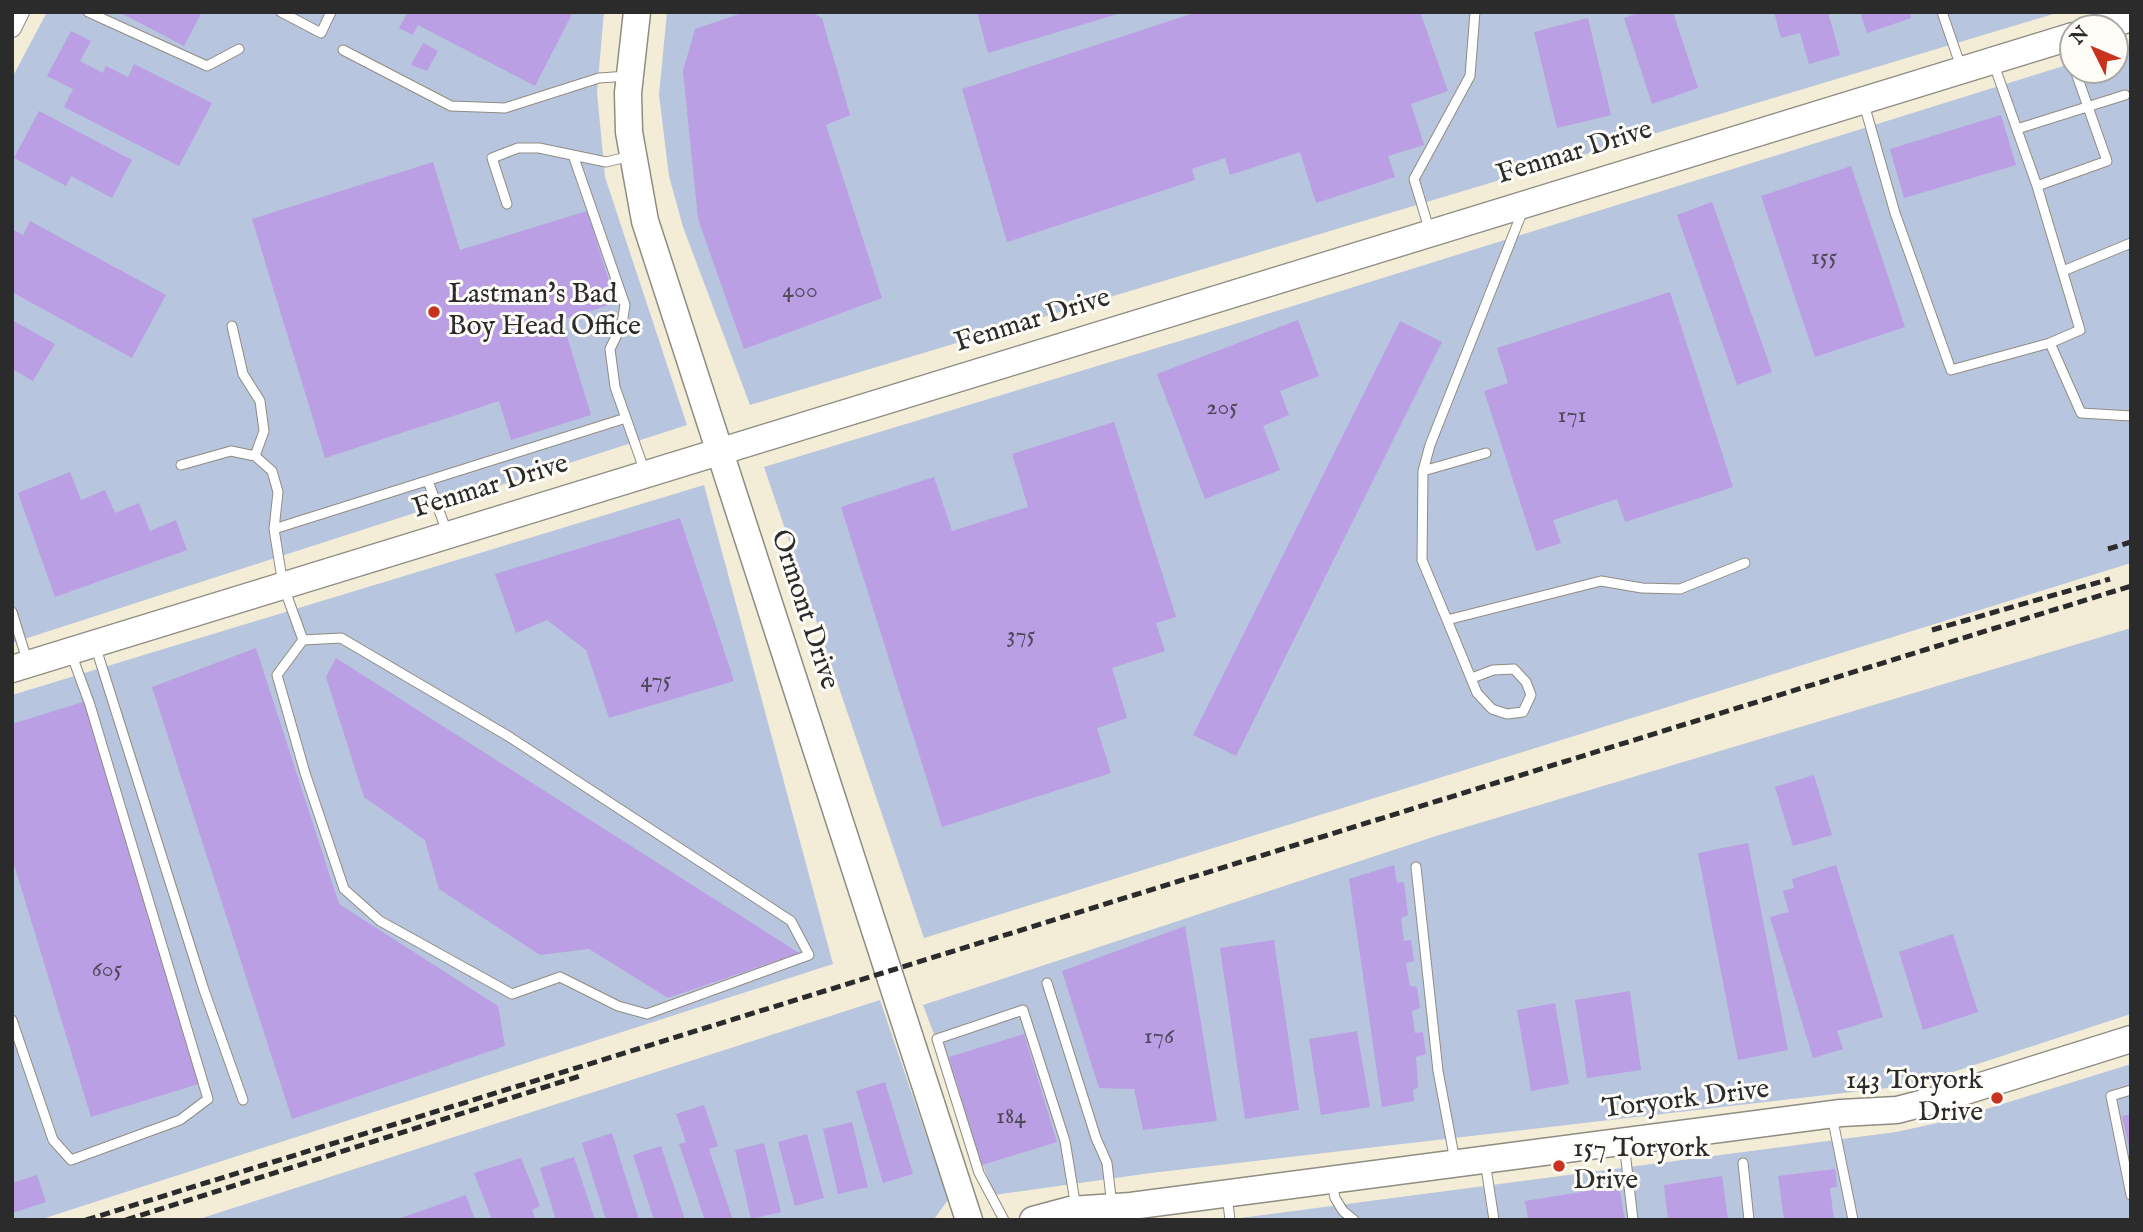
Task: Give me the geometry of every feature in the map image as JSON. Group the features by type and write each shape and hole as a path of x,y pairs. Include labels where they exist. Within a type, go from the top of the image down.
{"street":[{"path":"12,28 20,12"},
{"name":"Ormont Drive","path":"637,12 629,76 629,132 645,221 968,1220"},
{"name":"Fenmar Drive","path":"20,666 2059,40"},
{"name":"Toryork Drive","path":"1033,1220 1076,1210 1112,1208 1832,1114 1897,1110 2131,1039"}],"lane":[{"path":"88,12 207,66 239,49"},
{"path":"281,12 321,33 331,12"},
{"path":"1430,232 1414,179 1469,76 1475,12"},
{"path":"1942,12 1962,69"},
{"path":"343,50 451,106 505,108 600,78 629,76"},
{"path":"1863,99 1895,214 1951,370 2050,343 2080,330 2037,186 1992,60"},
{"path":"2037,186 2107,161 2080,84"},
{"path":"2017,129 2125,95"},
{"path":"507,204 492,158 523,147 606,162 633,156"},
{"path":"573,155 625,305 622,324 610,349 615,387 645,474"},
{"path":"1472,678 1493,670 1514,669 1526,682 1531,695 1522,712 1507,714 1492,709 1477,693 1422,560 1423,471 1430,445 1526,202"},
{"path":"2063,271 2131,243"},
{"path":"232,326 243,374 260,401 264,431 255,456"},
{"path":"2050,343 2081,413 2131,416"},
{"path":"274,529 626,418"},
{"path":"181,465 231,451 255,456 272,471 278,492 274,529 283,585 303,640"},
{"path":"1423,471 1486,453"},
{"path":"428,481 448,534"},
{"path":"1447,620 1601,581 1642,588 1680,589 1745,563"},
{"path":"13,615 20,666"},
{"path":"341,638 508,736 791,921 809,955 647,1014 618,1006 560,978 512,994 380,921 344,889 277,675 303,640 341,638"},
{"path":"12,1020 52,1140 71,1160 180,1120 208,1099 90,705 82,647"},
{"path":"82,647 243,1100"},
{"path":"1416,867 1438,1071 1456,1163"},
{"path":"1047,983 1096,1138 1107,1163 1112,1208"},
{"path":"1004,1220 979,1173 937,1040 1024,1010 1065,1140 1076,1210"},
{"path":"2131,1090 2111,1096 2131,1195"},
{"path":"1832,1114 1853,1220"},
{"path":"1624,1141 1633,1220"},
{"path":"1485,1159 1494,1220"},
{"path":"1743,1163 1749,1220"},
{"path":"1332,1179 1335,1198 1353,1220"},
{"path":"1227,1193 1230,1220"}],"shaded area":[{"path":"47,12 604,12 597,92 605,177 687,425 12,643 12,78"},
{"path":"667,12 2060,12 750,405 683,227 669,176 659,95"},
{"path":"2129,46 2131,563 924,938 764,467 1206,333 2059,67 2059,84 2129,84"},
{"path":"704,485 833,964 39,1220 12,1220 12,695"},
{"path":"2131,628 2131,1014 1913,1085 1151,1173 994,1195 923,1005 1436,836"},
{"path":"880,1000 948,1200 935,1218 196,1220"},
{"path":"2131,1064 2131,1220 1225,1220 1896,1132 1951,1120"}],"building":[{"path":"119,12 202,12 184,46"},
{"path":"408,12 573,12 535,86 418,25 413,35 399,28"},
{"path":"745,12 811,12 822,18 850,115 826,125 882,298 744,349 698,219 683,71 695,29"},
{"path":"977,12 1121,12 1121,13 988,53"},
{"path":"1197,12 1420,12 1448,91 1411,104 1424,145 1388,156 1395,177 1316,203 1300,152 1230,175 1225,158 1192,169 1195,180 1007,242 962,89"},
{"path":"1640,12 1673,12 1698,88 1652,104 1624,18"},
{"path":"1774,12 1828,12 1840,55 1809,64 1800,33 1781,38"},
{"path":"1860,12 1910,12 1911,18 1867,33"},
{"path":"1588,18 1611,115 1557,128 1534,32"},
{"path":"71,31 91,41 80,61 103,73 106,66 128,77 134,64 212,103 179,166 64,107 73,89 47,76"},
{"path":"423,43 438,51 427,71 411,65"},
{"path":"39,111 132,160 112,198 71,176 66,186 14,158"},
{"path":"2001,115 2016,165 1904,198 1890,149"},
{"name":"Lastman's Bad Boy Head Office","path":"433,162 460,250 587,211 616,303 562,320 591,415 511,440 499,401 325,458 252,219"},
{"path":"1851,166 1905,327 1815,357 1761,196"},
{"path":"1712,202 1772,372 1737,385 1677,215"},
{"path":"30,221 166,295 132,358 12,292 12,229 23,235"},
{"path":"1670,292 1733,487 1625,522 1617,499 1553,520 1561,543 1536,551 1484,391 1508,383 1497,348"},
{"path":"12,320 55,344 33,381 12,369"},
{"path":"1298,320 1319,376 1280,391 1289,415 1263,426 1280,470 1205,499 1157,374"},
{"path":"1400,321 1442,342 1236,756 1193,735"},
{"path":"1114,422 1176,617 1156,623 1165,651 1112,668 1127,718 1097,728 1111,773 942,827 841,507 934,477 952,531 1028,507 1012,454"},
{"path":"70,472 81,500 105,490 115,513 139,503 150,531 176,520 187,550 55,597 18,493"},
{"path":"680,518 734,681 609,718 586,650 547,620 516,633 495,574"},
{"path":"256,648 339,904 498,1006 505,1046 292,1119 152,687"},
{"path":"336,658 799,953 668,998 589,949 540,955 439,889 425,840 364,797 326,677"},
{"path":"86,701 202,1083 91,1117 12,858 12,724"},
{"path":"1814,775 1832,835 1793,846 1775,787"},
{"path":"1748,843 1788,1050 1738,1060 1698,853"},
{"path":"1394,865 1397,883 1404,882 1408,915 1401,918 1404,941 1411,940 1414,961 1406,963 1410,986 1417,987 1420,1008 1412,1011 1415,1033 1423,1032 1426,1054 1416,1057 1418,1087 1413,1090 1414,1101 1382,1107 1349,879"},
{"path":"1836,865 1883,1017 1837,1031 1843,1049 1813,1058 1770,917 1789,912 1783,891 1794,888 1792,879"},
{"path":"1185,926 1217,1121 1143,1130 1134,1089 1099,1088 1062,971"},
{"path":"1953,934 1978,1012 1923,1030 1899,952"},
{"path":"1274,940 1299,1110 1245,1119 1220,948"},
{"path":"1630,991 1641,1070 1587,1078 1575,1000"},
{"path":"1555,1003 1569,1084 1531,1091 1517,1010"},
{"path":"1357,1031 1370,1107 1321,1115 1309,1039"},
{"path":"1024,1034 1057,1142 982,1165 949,1057"},
{"path":"885,1082 913,1174 883,1183 856,1091"},
{"path":"704,1105 718,1146 709,1149 733,1220 705,1220 679,1144 686,1142 676,1114"},
{"path":"2131,1114 2131,1152 2130,1152 2122,1116"},
{"path":"852,1122 868,1187 838,1194 823,1129"},
{"path":"612,1133 639,1220 606,1220 582,1143"},
{"path":"807,1134 824,1198 795,1206 778,1142"},
{"path":"764,1143 781,1212 751,1219 735,1150"},
{"path":"661,1146 685,1220 654,1220 633,1155"},
{"path":"574,1157 595,1220 556,1220 540,1168"},
{"path":"521,1158 540,1206 532,1210 536,1220 492,1220 474,1173"},
{"path":"1835,1169 1837,1187 1830,1188 1834,1220 1784,1220 1778,1176"},
{"path":"37,1175 46,1202 12,1213 12,1183"},
{"path":"1722,1176 1728,1220 1668,1220 1664,1185"},
{"path":"1619,1186 1625,1220 1528,1220 1525,1201"},
{"path":"466,1195 475,1220 398,1220 398,1219"}],"railway":[{"path":"2108,549 2131,542"},
{"path":"1932,630 2110,579"},
{"path":"86,1220 2131,586"},
{"path":"126,1220 580,1076"}],"place":[{"name":"Lastman's Bad Boy Head Office","path":"434,312"},
{"name":"143 Toryork Drive","path":"1997,1098"},
{"name":"157 Toryork Drive","path":"1559,1166"}]}
